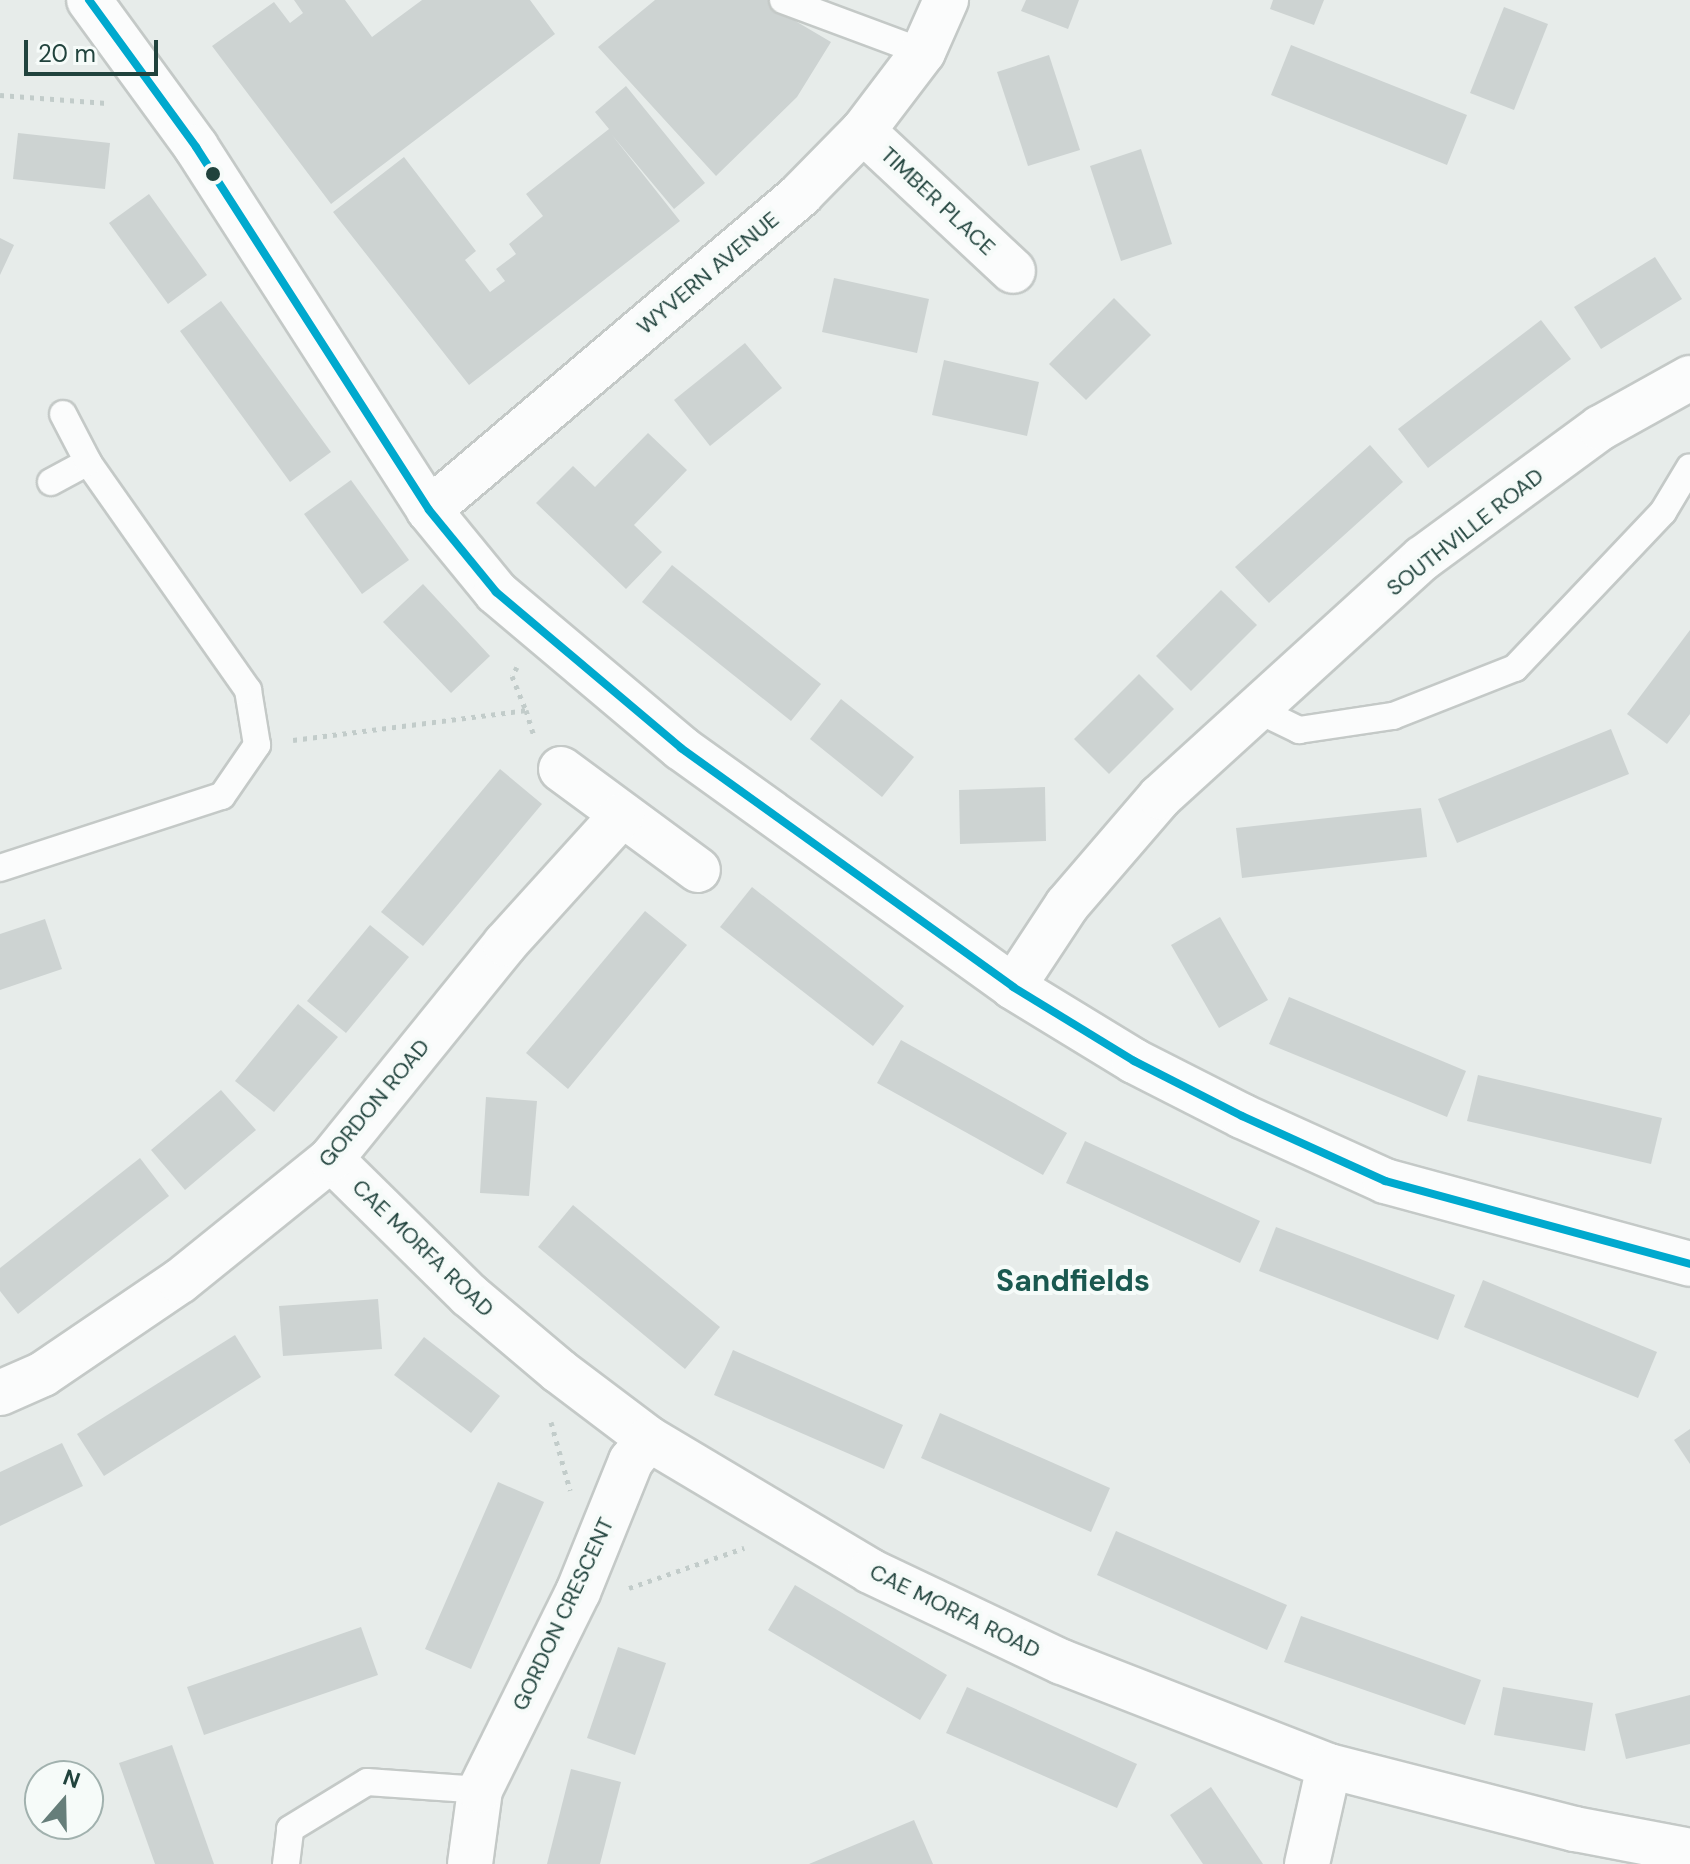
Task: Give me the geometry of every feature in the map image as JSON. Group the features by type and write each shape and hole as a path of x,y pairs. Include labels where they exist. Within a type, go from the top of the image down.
{"street":[{"path":"89,0 150,84 368,408 429,510 496,592 582,669 681,748 1013,987 1134,1061 1385,1181 1690,1264"},
{"name":"WYVERN AVENUE","path":"429,510 801,194 863,131 923,52 946,0"},
{"name":"TIMBER PLACE","path":"863,131 1013,271"},
{"name":"SOUTHVILLE ROAD","path":"1013,987 1067,905 1160,797 1423,558 1600,428 1690,378"},
{"path":"561,769 698,870"},
{"name":"GORDON ROAD","path":"0,1393 43,1374 180,1281 331,1159 505,944 622,815"},
{"name":"CAE MORFA ROAD","path":"331,1159 469,1295 559,1371 649,1439 870,1571 1062,1662 1329,1766 1575,1829 1690,1851"},
{"name":"GORDON CRESCENT","path":"470,1864 480,1790 578,1592 631,1461 649,1439"},
{"path":"1307,1864 1329,1766"}],"lane":[{"path":"783,0 923,52"},
{"path":"0,868 222,796 257,745 248,690 88,462 63,414"},
{"path":"51,482 88,462"},
{"path":"1258,710 1299,730 1393,716 1515,668 1663,512 1690,467"},
{"path":"286,1864 290,1829 367,1782 480,1790"}],"path":[{"path":"0,95 124,104 150,84"},
{"path":"257,745 526,710 547,782 561,769"},
{"path":"559,1371 543,1392 578,1519 597,1543"},
{"path":"578,1592 604,1596 768,1540 779,1516"}],"building":[{"path":"294,0 345,0 372,37 422,0 530,0 555,34 331,204 212,46 274,2 290,23 303,13"},
{"path":"655,0 776,0 795,6 792,19 831,42 797,97 716,176 598,47"},
{"path":"1026,0 1079,0 1068,29 1021,11"},
{"path":"1273,0 1324,0 1314,25 1270,9"},
{"path":"1504,7 1548,24 1514,110 1470,93"},
{"path":"1291,45 1467,115 1447,165 1271,95"},
{"path":"1049,55 1080,150 1028,166 997,72"},
{"path":"626,86 705,183 674,209 612,135 680,221 469,385 333,212 404,157 476,251 465,260 490,292 505,281 496,269 516,254 509,244 543,216 526,194 609,129 595,112"},
{"path":"18,133 110,143 105,189 13,179"},
{"path":"1141,149 1172,244 1121,261 1090,166"},
{"path":"149,194 207,275 168,304 109,223"},
{"path":"0,238 14,245 0,275"},
{"path":"1655,257 1682,299 1601,349 1574,307"},
{"path":"834,278 929,299 917,353 822,332"},
{"path":"1114,298 1151,335 1086,400 1049,364"},
{"path":"221,301 331,452 290,482 180,331"},
{"path":"1541,320 1571,359 1428,468 1398,429"},
{"path":"745,343 782,388 710,446 674,400"},
{"path":"944,360 1039,382 1027,436 932,415"},
{"path":"648,433 687,470 634,525 662,552 626,589 536,503 573,466 595,487"},
{"path":"1370,445 1403,482 1269,603 1235,567"},
{"path":"351,480 409,560 362,594 304,514"},
{"path":"672,565 821,684 791,721 642,602"},
{"path":"423,584 490,656 451,693 383,622"},
{"path":"1221,590 1257,625 1191,691 1156,656"},
{"path":"1690,630 1690,714 1667,744 1627,714"},
{"path":"1139,674 1174,709 1109,774 1074,739"},
{"path":"841,699 914,757 882,797 810,739"},
{"path":"1611,729 1629,774 1457,843 1438,799"},
{"path":"500,769 542,804 423,946 381,912"},
{"path":"1045,787 1046,841 960,844 959,790"},
{"path":"1421,808 1427,857 1242,878 1236,828"},
{"path":"752,887 904,1006 873,1046 720,927"},
{"path":"645,911 687,945 568,1089 526,1053"},
{"path":"1220,917 1268,1000 1219,1028 1171,945"},
{"path":"45,919 62,969 0,990 0,934"},
{"path":"370,925 409,957 346,1033 307,1001"},
{"path":"1289,997 1466,1071 1447,1117 1269,1044"},
{"path":"298,1004 338,1037 274,1112 235,1081"},
{"path":"901,1040 1067,1133 1043,1175 877,1083"},
{"path":"1478,1075 1662,1118 1651,1164 1467,1121"},
{"path":"221,1090 256,1130 185,1190 151,1150"},
{"path":"486,1097 537,1101 529,1196 480,1193"},
{"path":"1085,1141 1260,1221 1240,1263 1066,1183"},
{"path":"140,1158 169,1196 18,1314 0,1291 0,1268"},
{"path":"573,1205 720,1327 685,1369 538,1247"},
{"path":"1276,1227 1455,1295 1438,1340 1259,1271"},
{"path":"1483,1280 1657,1352 1638,1398 1464,1327"},
{"path":"378,1299 382,1349 283,1356 279,1306"},
{"path":"235,1335 261,1377 104,1476 77,1434"},
{"path":"424,1337 500,1396 471,1433 394,1375"},
{"path":"733,1350 903,1425 884,1469 714,1395"},
{"path":"940,1413 1110,1488 1091,1532 921,1458"},
{"path":"1690,1429 1690,1464 1674,1440"},
{"path":"62,1443 83,1486 0,1526 0,1472"},
{"path":"498,1482 544,1502 471,1669 425,1649"},
{"path":"1116,1531 1287,1605 1267,1650 1097,1575"},
{"path":"795,1585 947,1675 920,1720 768,1630"},
{"path":"1301,1616 1481,1680 1465,1725 1284,1662"},
{"path":"361,1627 378,1675 204,1735 187,1687"},
{"path":"618,1647 666,1663 635,1755 587,1738"},
{"path":"967,1687 1137,1764 1117,1808 946,1733"},
{"path":"1503,1687 1593,1703 1585,1751 1494,1735"},
{"path":"1690,1695 1690,1744 1626,1759 1615,1714"},
{"path":"172,1745 214,1864 155,1864 119,1763"},
{"path":"571,1769 621,1782 600,1864 547,1864"},
{"path":"1211,1787 1263,1864 1203,1864 1170,1815"},
{"path":"914,1820 933,1864 809,1864"}],"transit line":[{"path":"89,0 196,147 429,510 496,592 681,748 1013,987 1134,1061 1242,1116 1385,1181 1690,1264"}],"district":[{"name":"Sandfields","path":"1073,1281"}]}
